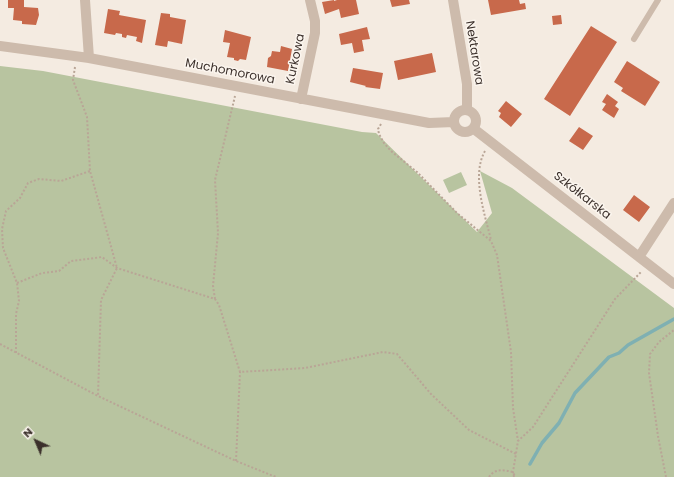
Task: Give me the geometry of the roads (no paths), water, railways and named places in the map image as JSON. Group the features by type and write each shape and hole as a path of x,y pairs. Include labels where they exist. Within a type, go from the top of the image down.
{"street":[{"path":"85,0 89,58"},
{"name":"Kurkowa","path":"301,99 315,32 315,21 310,0"},
{"name":"Nektarowa","path":"453,0 467,84 467,110"},
{"name":"Muchomorowa","path":"0,46 89,58 429,124 454,122"},
{"path":"467,110 474,113 477,123 474,129 467,132 460,131 455,126 454,122 458,113 467,110"},
{"name":"Szkółkarska","path":"474,129 674,284"},
{"path":"639,257 674,203"}],"lane":[{"path":"634,39 658,0"}],"waterway":[{"path":"530,464 542,443 559,423 575,393 609,357 619,353 628,345 674,319"}]}
